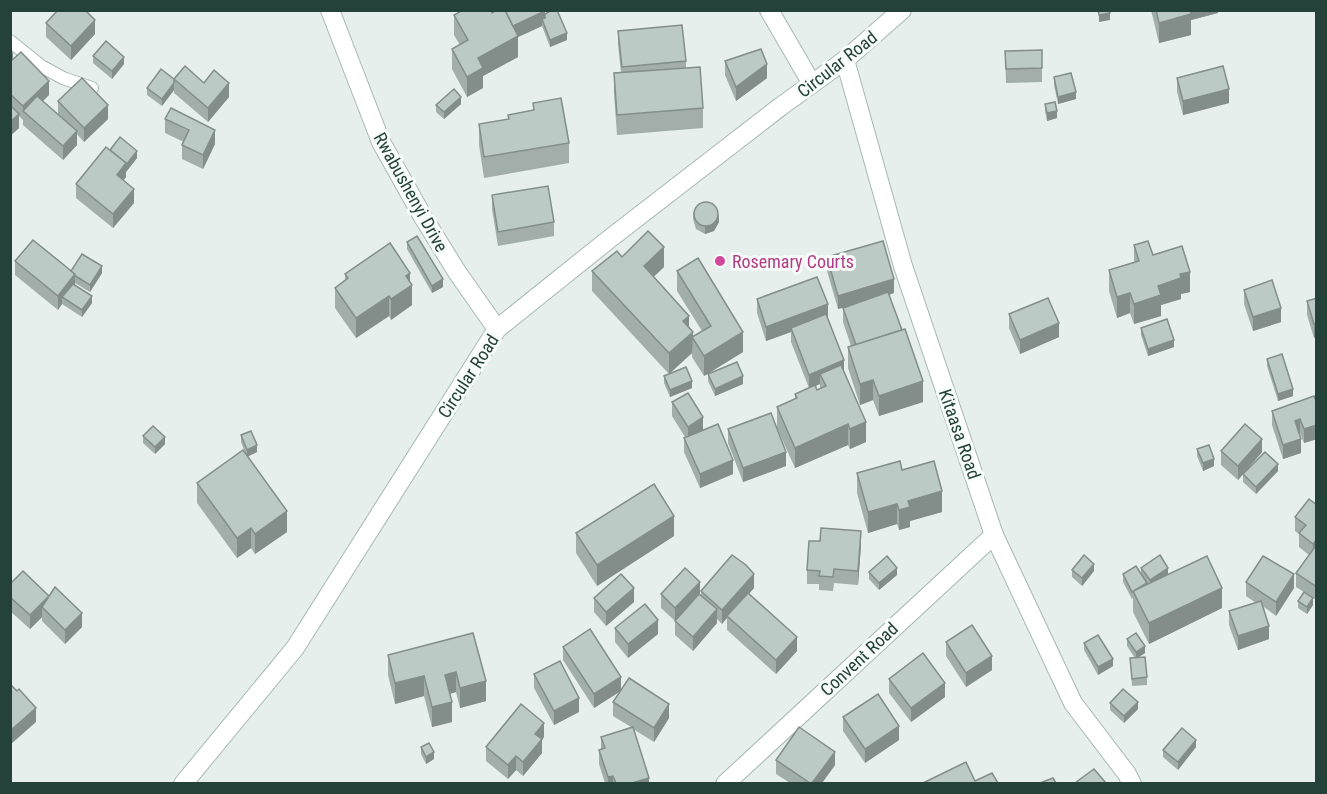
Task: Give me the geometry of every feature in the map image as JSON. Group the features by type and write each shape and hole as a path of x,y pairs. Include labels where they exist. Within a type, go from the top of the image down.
{"street":[{"name":"Rwabushenyi Drive","path":"330,10 381,142 457,272 497,329"},
{"path":"769,10 812,84"},
{"name":"Circular Road","path":"183,783 295,648 497,329 608,240 845,60 902,10"},
{"name":"Kitaasa Road","path":"845,60 903,266 994,535 1073,703 1132,783"},
{"name":"Convent Road","path":"725,783 994,535"}],"lane":[{"path":"10,41 40,66 63,78 92,88"}],"building":[{"path":"58,10 85,10 95,20 71,46 46,23"},
{"path":"463,10 491,10 492,13 505,10 518,36 478,58 483,68 467,77 452,49 468,40 454,15"},
{"path":"505,10 545,10 545,11 513,26"},
{"path":"552,10 557,10 567,33 550,40 542,19"},
{"path":"1098,10 1109,10 1110,13 1099,15"},
{"path":"1156,10 1190,10 1191,14 1159,23"},
{"path":"682,25 686,61 622,67 618,31"},
{"path":"106,41 124,57 112,71 93,56"},
{"path":"761,49 767,64 736,87 725,61"},
{"path":"1042,50 1042,68 1006,69 1005,51"},
{"path":"21,52 49,81 23,106 10,94 10,62"},
{"path":"185,66 204,83 214,70 229,83 208,108 174,79"},
{"path":"1223,66 1229,89 1183,101 1177,78"},
{"path":"700,67 703,108 617,115 614,73"},
{"path":"161,69 174,79 174,83 162,99 147,88"},
{"path":"1071,73 1076,92 1058,97 1054,77"},
{"path":"82,78 108,105 84,128 58,101"},
{"path":"454,89 461,97 444,112 436,105"},
{"path":"37,96 77,131 63,146 23,111"},
{"path":"561,98 569,143 484,157 479,124 509,119 508,115 534,110 533,103"},
{"path":"1055,102 1057,111 1047,113 1045,104"},
{"path":"10,105 19,114 10,122"},
{"path":"171,108 215,130 203,155 182,145 189,130 165,119"},
{"path":"120,137 137,151 126,165 110,150"},
{"path":"106,147 126,163 117,175 134,189 113,214 76,184"},
{"path":"548,186 554,222 498,232 492,195"},
{"path":"706,202 715,205 718,214 715,223 706,226 697,223 694,214 697,205"},
{"path":"648,231 664,247 644,266 689,316 683,321 693,332 669,353 592,271 617,251 622,257"},
{"path":"417,236 443,279 432,286 407,242"},
{"path":"33,240 75,274 58,296 15,261"},
{"path":"883,241 894,279 838,296 827,257"},
{"path":"1148,241 1153,255 1182,246 1190,272 1180,274 1181,278 1158,286 1161,295 1134,304 1130,293 1117,297 1109,270 1139,261 1134,245"},
{"path":"390,243 410,273 406,276 412,285 391,299 389,296 356,318 335,288 348,278 345,274"},
{"path":"82,254 102,266 90,285 71,271"},
{"path":"698,258 743,332 704,356 692,337 711,326 677,271"},
{"path":"817,277 828,304 766,327 757,299"},
{"path":"1272,280 1281,308 1253,317 1244,290"},
{"path":"73,284 92,296 82,310 62,297"},
{"path":"888,292 902,330 856,345 843,308"},
{"path":"1048,298 1059,323 1020,340 1009,314"},
{"path":"1317,298 1317,323 1314,324 1307,301"},
{"path":"826,314 844,360 809,375 791,328"},
{"path":"1167,319 1174,340 1148,349 1141,328"},
{"path":"905,329 923,381 879,396 873,380 860,384 848,347"},
{"path":"1282,354 1293,389 1278,394 1267,359"},
{"path":"737,362 743,376 715,389 708,374"},
{"path":"841,365 866,422 850,429 848,424 795,448 777,407 797,398 795,394 815,385 817,390 826,386 820,374"},
{"path":"686,367 692,381 670,390 664,376"},
{"path":"688,393 703,417 688,427 672,402"},
{"path":"1314,396 1317,404 1317,425 1304,429 1300,419 1295,421 1301,439 1283,445 1272,411"},
{"path":"771,413 786,452 743,468 728,429"},
{"path":"718,424 733,460 700,474 684,438"},
{"path":"1245,424 1262,439 1238,466 1221,451"},
{"path":"153,426 165,437 155,447 143,436"},
{"path":"251,431 257,445 247,450 241,435"},
{"path":"1209,445 1214,459 1203,463 1197,449"},
{"path":"243,450 287,511 255,534 251,528 237,538 197,483"},
{"path":"1265,452 1278,464 1256,487 1243,474"},
{"path":"900,461 902,470 934,461 942,491 908,501 910,507 899,510 897,504 868,512 857,473"},
{"path":"654,484 674,516 597,565 576,533"},
{"path":"1309,499 1317,505 1317,539 1313,544 1299,533 1306,525 1295,517"},
{"path":"821,528 861,531 858,571 834,569 833,577 819,576 820,571 807,570 809,541 820,541"},
{"path":"1317,544 1317,587 1296,573"},
{"path":"732,555 754,574 722,610 701,591"},
{"path":"1084,555 1094,564 1082,578 1072,570"},
{"path":"1160,555 1168,568 1150,580 1141,568"},
{"path":"887,556 897,568 879,583 869,572"},
{"path":"1207,556 1222,588 1149,623 1133,591"},
{"path":"1263,556 1294,574 1276,602 1246,582"},
{"path":"1136,566 1147,583 1132,592 1123,574"},
{"path":"685,568 700,582 675,608 661,594"},
{"path":"23,571 49,596 30,615 10,597 10,584"},
{"path":"621,574 634,588 606,612 594,598"},
{"path":"55,587 82,613 65,630 42,607"},
{"path":"1304,592 1313,598 1307,607 1298,601"},
{"path":"748,593 797,637 776,660 727,616"},
{"path":"699,594 717,609 693,637 675,621"},
{"path":"1261,601 1269,626 1238,636 1229,611"},
{"path":"645,604 658,620 628,644 615,628"},
{"path":"972,625 992,656 966,673 946,642"},
{"path":"590,629 621,677 594,694 563,647"},
{"path":"473,633 486,681 460,688 456,672 445,675 452,702 432,707 424,676 395,683 388,655"},
{"path":"1136,633 1145,646 1136,652 1127,639"},
{"path":"1098,635 1113,659 1098,667 1084,643"},
{"path":"923,653 945,683 911,708 889,679"},
{"path":"1145,657 1147,677 1132,679 1130,658"},
{"path":"560,661 579,698 554,711 534,674"},
{"path":"629,678 669,704 654,728 613,702"},
{"path":"10,684 17,691 19,689 36,708 10,731"},
{"path":"1123,689 1138,702 1124,716 1110,703"},
{"path":"878,694 899,726 865,749 843,717"},
{"path":"521,704 544,723 535,734 542,739 523,762 516,756 508,765 486,747"},
{"path":"633,727 649,778 632,783 616,783 613,776 608,777 599,750 605,748 601,737"},
{"path":"799,727 835,752 812,783 776,760"},
{"path":"1182,728 1196,740 1178,762 1163,750"},
{"path":"429,743 434,752 426,757 421,747"},
{"path":"966,762 975,781 992,773 998,783 923,783"},
{"path":"1094,769 1106,783 1075,783"},
{"path":"1053,778 1056,783 1040,783"}],"place":[{"name":"Rosemary Courts","path":"720,261"}]}
